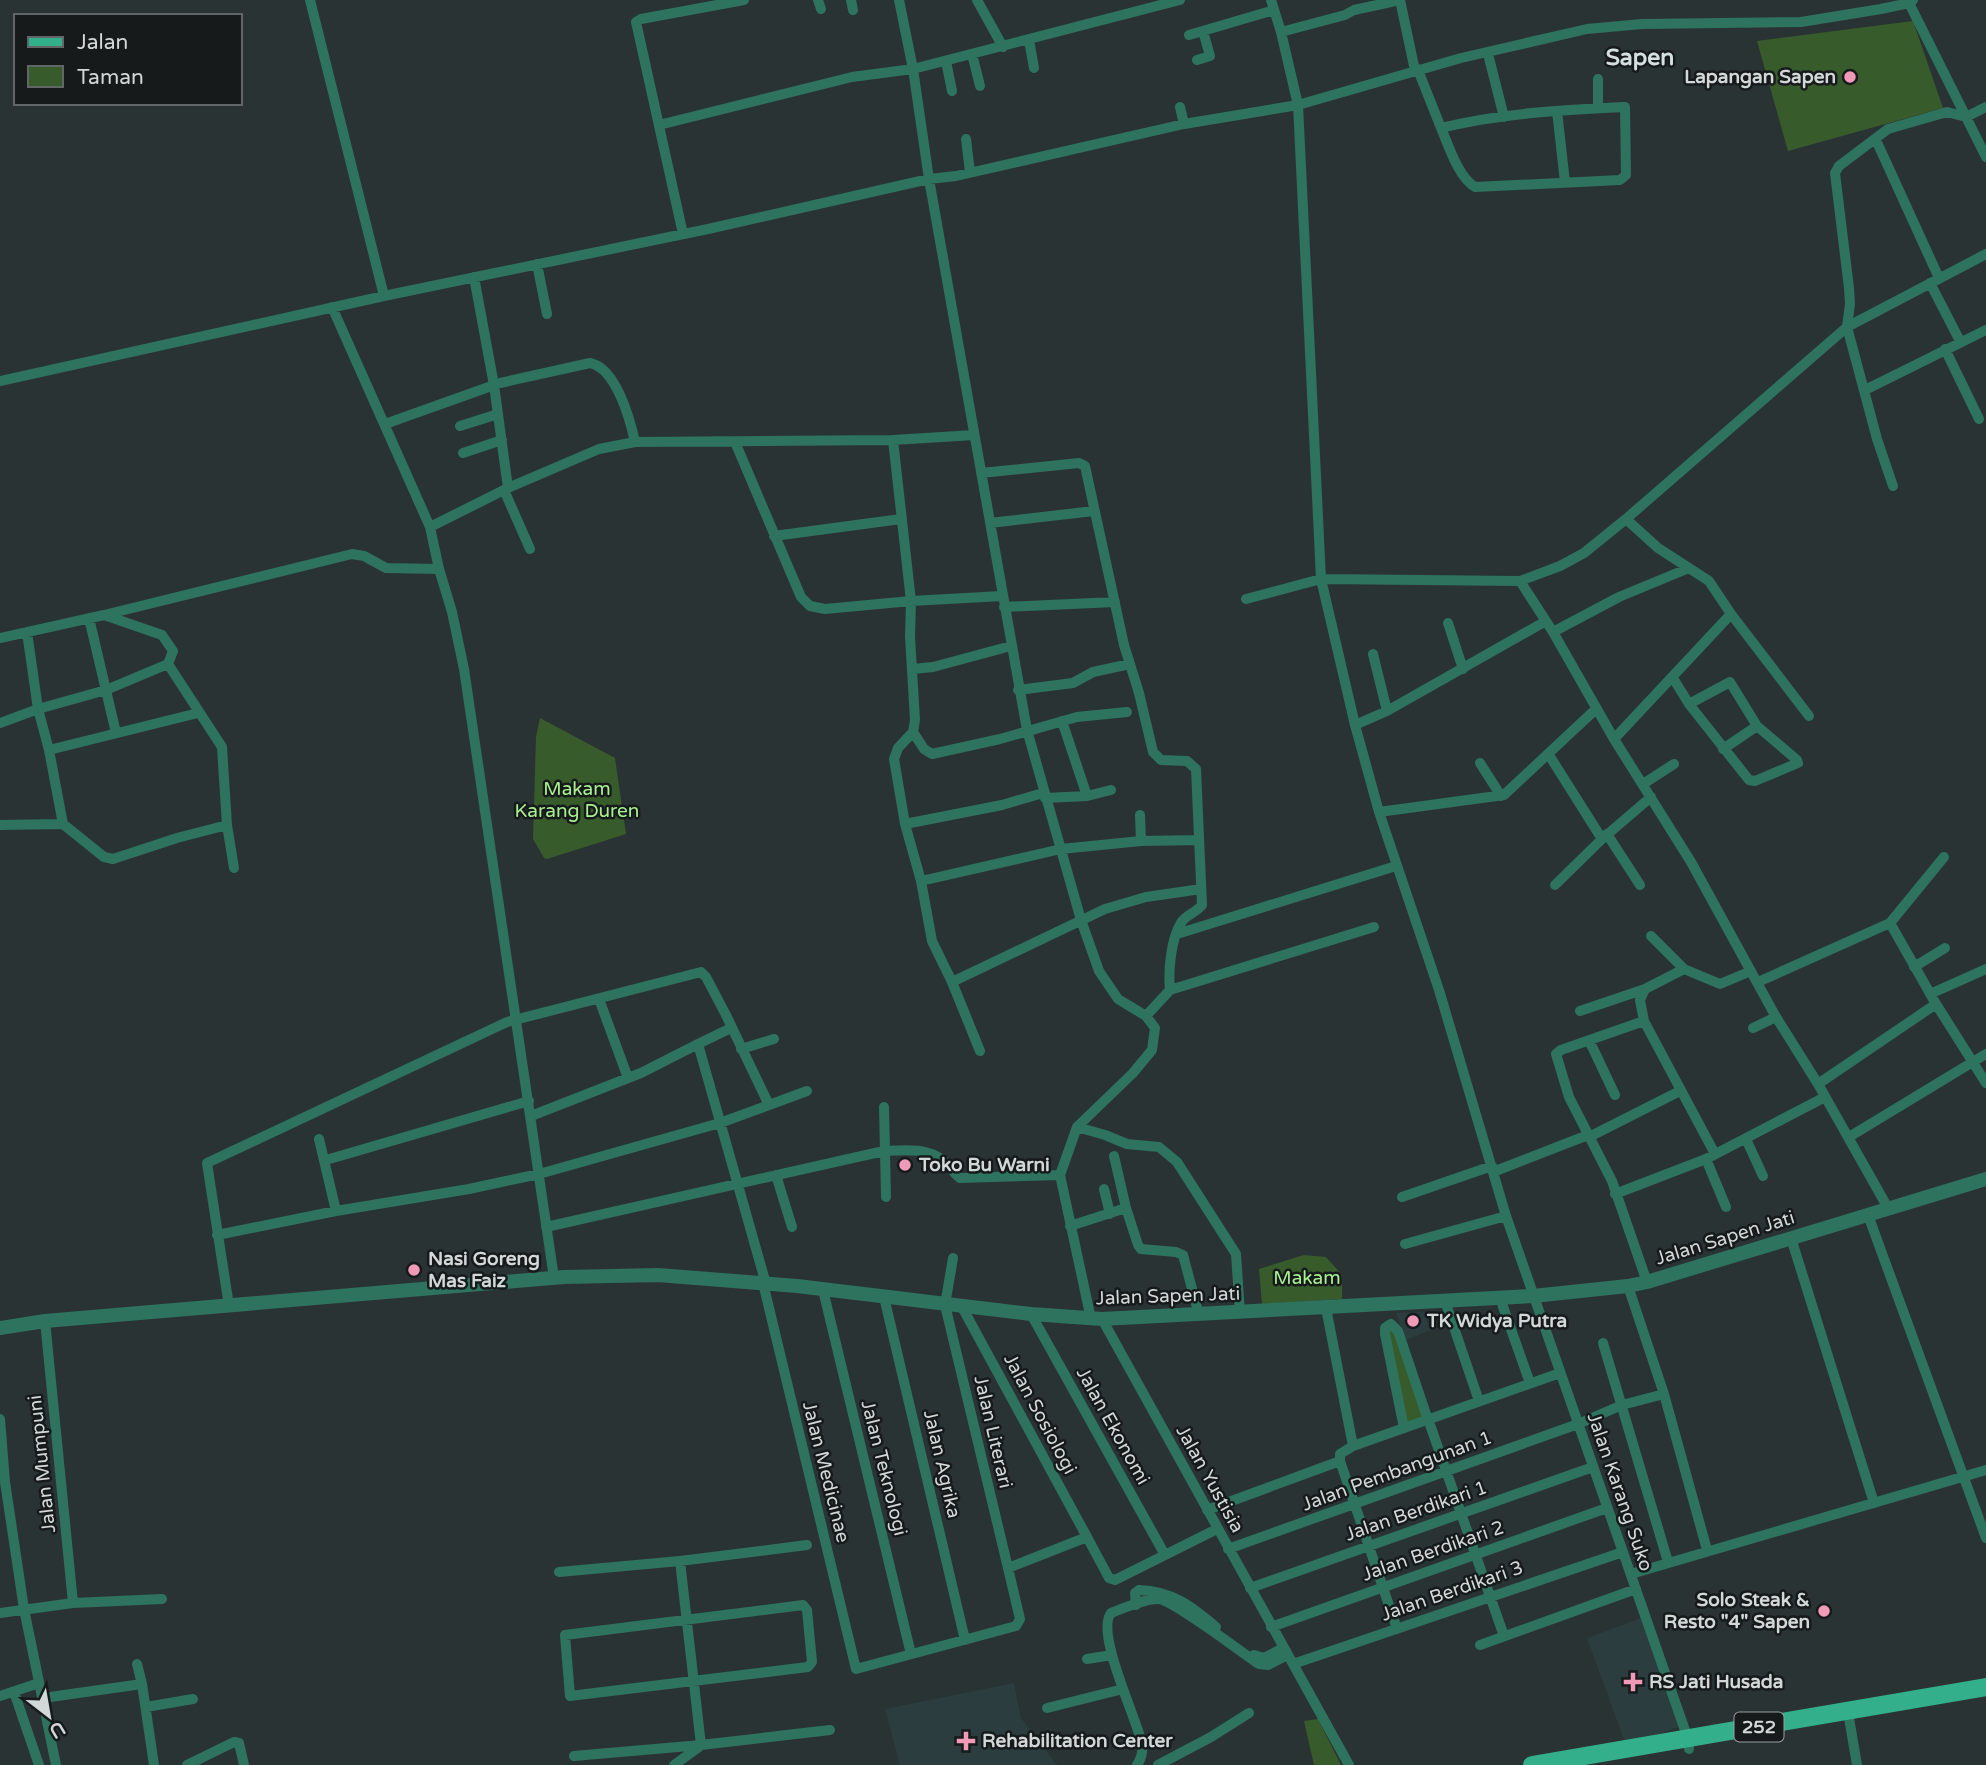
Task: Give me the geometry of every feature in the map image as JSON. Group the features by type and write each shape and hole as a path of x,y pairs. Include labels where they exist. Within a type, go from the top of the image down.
{"main road":[{"name":"252","path":"1948,1700 1986,1687"},
{"name":"252","path":"1532,1765 1688,1744 1948,1700 1986,1698"},
{"name":"252","path":"1595,1765 1688,1744"}],"street":[{"path":"310,0 384,296"},
{"path":"683,234 635,25 637,21 744,0"},
{"path":"546,1227 884,1151 920,1150 943,1160 960,1178 1060,1175 1077,1127 1133,1073 1152,1051 1155,1043 1155,1028 1146,1016 1125,1005 1112,993 1099,971 1081,920 1027,730 899,0"},
{"path":"993,0 980,3 1003,47"},
{"path":"659,125 852,77 913,69 1180,0"},
{"path":"1281,32 1345,15 1354,10 1400,0 1414,66 1418,70 1441,128 1459,166 1471,186 1479,188 1620,180 1625,177 1625,107 1504,117 1441,128"},
{"path":"0,381 1184,124 1298,104 1461,58 1488,54 1587,29 1642,24 1801,22 1911,2 1986,157"},
{"path":"1189,35 1272,5"},
{"name":"Jalan Karang Suko","path":"1272,5 1298,104 1321,579 1355,725 1379,812 1422,939 1506,1216 1688,1744"},
{"path":"1198,60 1210,56 1203,32"},
{"path":"1028,40 1034,68"},
{"path":"972,54 980,86"},
{"path":"1488,54 1504,117"},
{"path":"946,61 952,91"},
{"path":"1598,79 1598,108"},
{"path":"1180,107 1184,124"},
{"path":"1894,486 1877,439 1847,327 1849,288 1835,173 1839,166 1888,130 1947,112 1966,117 1986,107"},
{"path":"1557,111 1565,182"},
{"path":"966,139 970,172"},
{"path":"1876,140 1960,341"},
{"path":"1246,599 1321,579 1520,581 1560,566 1584,553 1626,519 1847,327 1986,254"},
{"path":"537,264 547,314"},
{"path":"474,277 494,385 506,489 530,549"},
{"path":"332,307 430,527 452,612 464,668 554,1278"},
{"path":"1865,390 1986,330"},
{"path":"1945,349 1979,419"},
{"path":"386,424 494,385 594,363 600,366 628,412 635,442"},
{"path":"460,426 498,414"},
{"path":"430,527 506,489 599,449 635,442 893,440 974,435"},
{"path":"463,453 502,440"},
{"path":"893,440 911,601 913,732 924,749 932,754 1062,721 1127,712"},
{"path":"735,442 801,597 810,606 825,609 911,601 1115,602"},
{"path":"981,473 1083,463 1130,664 1155,755 1166,761 1187,761 1196,769 1201,908 1183,920 1177,934 1170,965 1170,990"},
{"path":"990,523 1094,511"},
{"path":"774,536 901,519"},
{"path":"1626,519 1658,548 1709,581 1809,716"},
{"path":"0,638 352,554 363,556 386,568 439,569"},
{"path":"1553,632 1619,597 1689,568"},
{"path":"1520,581 1676,837 1776,1017 1818,1084 1888,1208"},
{"path":"1614,739 1731,614"},
{"path":"0,723 106,690 168,664 173,651 162,635 104,615"},
{"path":"89,618 116,733"},
{"path":"1355,725 1387,711 1546,621"},
{"path":"1448,623 1463,668"},
{"path":"27,632 38,709 49,750 62,824"},
{"path":"913,669 933,667 1011,646"},
{"path":"1373,654 1387,711"},
{"path":"168,664 217,738 224,755 227,825 233,868"},
{"path":"1018,690 1073,683 1093,672 1130,664"},
{"path":"1673,678 1689,704 1751,781 1798,764 1797,760 1758,726 1730,681 1689,704"},
{"path":"1379,812 1501,796 1549,755 1596,709"},
{"path":"49,750 198,713"},
{"path":"1062,721 1087,796"},
{"path":"1723,748 1758,726"},
{"path":"913,732 898,748 894,759 905,824 921,881 932,941 980,1051"},
{"path":"1549,755 1640,885"},
{"path":"1480,763 1501,796"},
{"path":"1643,784 1674,764"},
{"path":"905,824 1044,795 1087,796 1111,790"},
{"path":"1555,885 1605,836 1651,797"},
{"path":"1140,815 1141,841"},
{"path":"0,825 62,824 104,857 113,859 227,825"},
{"path":"921,881 1061,849 1141,841 1199,840"},
{"path":"1758,982 1890,923 1944,857"},
{"path":"1177,934 1396,866"},
{"path":"952,982 1127,901 1201,889"},
{"path":"1890,923 1933,999 1986,1083"},
{"path":"1146,1016 1170,990 1374,927"},
{"path":"1651,936 1684,969 1720,984 1751,971"},
{"path":"1914,967 1945,948"},
{"path":"1580,1011 1645,989 1684,969"},
{"path":"1818,1084 1933,999 1986,969"},
{"path":"229,1306 207,1163 437,1054 516,1020 701,972 706,977 769,1105"},
{"path":"1645,989 1640,1000 1644,1021 1710,1156 1726,1207"},
{"path":"599,999 628,1078"},
{"path":"1752,1028 1776,1017"},
{"path":"1644,1021 1556,1054 1569,1097 1606,1169 1647,1282"},
{"path":"531,1116 628,1078 731,1028"},
{"path":"741,1049 774,1039"},
{"path":"1589,1040 1615,1095"},
{"name":"Jalan Medicinae","path":"698,1044 764,1283 856,1669 911,1654"},
{"path":"1849,1137 1986,1054"},
{"path":"217,1235 538,1174 720,1123 807,1091"},
{"path":"1402,1197 1588,1136 1680,1091"},
{"path":"1615,1194 1710,1156 1825,1097"},
{"path":"326,1160 529,1101"},
{"path":"884,1107 886,1197"},
{"path":"1077,1127 1127,1144 1159,1147 1177,1162 1236,1254 1240,1313"},
{"path":"319,1139 326,1160 326,1187 337,1211"},
{"path":"1746,1139 1763,1176"},
{"path":"1114,1156 1126,1208 1140,1248 1176,1252 1186,1258 1199,1315"},
{"path":"776,1175 792,1227"},
{"name":"Jalan Yustisia","path":"1060,1175 1070,1227 1096,1319 1207,1510 1349,1765"},
{"name":"Jalan Sapen Jati","path":"0,1328 45,1321 554,1278 658,1275 764,1283 962,1307 1096,1319 1533,1296 1647,1282 1986,1179"},
{"path":"1104,1189 1110,1214"},
{"path":"1070,1227 1126,1208"},
{"path":"1868,1215 1986,1538"},
{"path":"1405,1244 1506,1216"},
{"path":"1791,1238 1874,1503"},
{"path":"945,1304 953,1258"},
{"path":"1628,1286 1664,1394 1707,1550"},
{"name":"Jalan Teknologi","path":"823,1290 911,1654"},
{"name":"Jalan Agrika","path":"884,1297 965,1640"},
{"path":"1500,1298 1530,1383"},
{"path":"1445,1301 1479,1401"},
{"name":"Jalan Literari","path":"945,1304 1020,1619 1012,1628 965,1640"},
{"name":"Jalan Sosiologi","path":"962,1307 1112,1580 1165,1555"},
{"path":"1326,1308 1353,1446"},
{"name":"Jalan Ekonomi","path":"1031,1314 1165,1555"},
{"name":"Jalan Mumpuni","path":"45,1321 73,1603"},
{"path":"1404,1428 1385,1334 1385,1328 1391,1324 1398,1331 1504,1636"},
{"path":"1603,1342 1668,1562"},
{"path":"1397,1629 1354,1505 1340,1454 1353,1446 1560,1373"},
{"name":"Jalan Pembangunan 1","path":"1228,1549 1578,1424 1622,1405 1664,1394"},
{"path":"0,1419 5,1482 24,1609 56,1765"},
{"path":"1207,1510 1340,1461"},
{"name":"Jalan Berdikari 1","path":"1250,1588 1593,1468"},
{"path":"1631,1574 1986,1470"},
{"name":"Jalan Berdikari 2","path":"1271,1627 1607,1508"},
{"path":"1165,1555 1217,1529"},
{"path":"1007,1568 1087,1538"},
{"path":"559,1572 680,1561 807,1545"},
{"name":"Jalan Berdikari 3","path":"1112,1655 1107,1617 1135,1600 1168,1601 1258,1664 1273,1663 1287,1654 1397,1629 1623,1552"},
{"path":"680,1561 701,1745"},
{"path":"1480,1645 1636,1589"},
{"path":"0,1613 73,1603 162,1599"},
{"path":"801,1605 807,1610 812,1662 810,1665 694,1680 570,1696 565,1636 801,1605"},
{"path":"911,1654 965,1640"},
{"path":"1087,1659 1112,1655 1142,1744 1137,1765"},
{"path":"137,1664 154,1765"},
{"path":"0,1696 39,1683"},
{"path":"43,1698 142,1684"},
{"path":"1047,1708 1123,1689"},
{"path":"14,1692 39,1765"},
{"path":"146,1707 192,1699"},
{"path":"1158,1765 1249,1713"},
{"path":"1849,1716 1857,1765"},
{"path":"574,1756 830,1730"},
{"path":"188,1765 231,1742 237,1742 244,1765"},
{"path":"674,1765 701,1745"}],"shaded area":[{"name":"TK Widya Putra","path":"1424,1312 1430,1330 1406,1340 1396,1313"},
{"name":"RS Jati Husada","path":"1641,1618 1679,1727 1626,1745 1587,1638"},
{"name":"Rehabilitation Center","path":"1014,1683 1021,1718 1057,1765 900,1765 885,1709"}],"green space":[{"name":"Lapangan Sapen","path":"1913,21 1943,108 1788,151 1757,41"},
{"name":"Makam Karang Duren","path":"540,718 615,758 626,834 544,858 533,839 536,737"},
{"name":"Makam","path":"1304,1255 1326,1257 1342,1275 1342,1299 1262,1304 1259,1269"},
{"path":"1392,1326 1424,1417 1407,1424 1387,1329"},
{"path":"1318,1719 1341,1765 1314,1765 1304,1721"}],"place":[{"name":"Lapangan Sapen","path":"1850,77"},
{"name":"Toko Bu Warni","path":"905,1165"},
{"name":"Nasi Goreng Mas Faiz","path":"414,1270"},
{"name":"TK Widya Putra","path":"1413,1321"},
{"name":"Solo Steak & Resto \"4\" Sapen","path":"1824,1611"},
{"name":"RS Jati Husada","path":"1633,1682"},
{"name":"Rehabilitation Center","path":"966,1741"}],"district":[{"name":"Sapen","path":"1640,58"}]}
